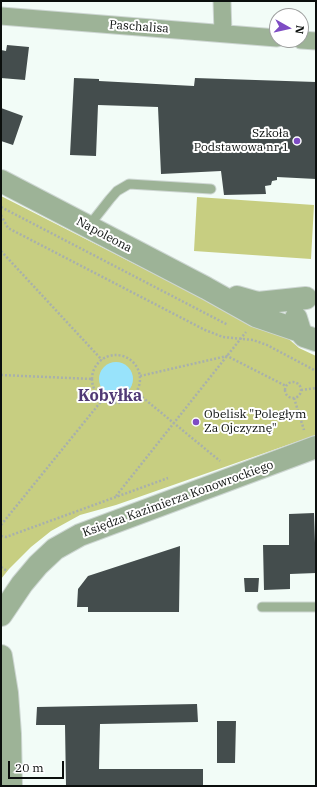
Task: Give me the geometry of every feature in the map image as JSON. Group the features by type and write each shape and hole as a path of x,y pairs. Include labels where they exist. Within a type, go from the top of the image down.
{"street":[{"path":"222,1 223,33"},
{"name":"Paschalisa","path":"1,16 269,37"},
{"name":"Napoleona","path":"1,181 206,288 256,316 311,338"},
{"name":"Napoleona","path":"206,288 258,303 313,294"},
{"path":"311,338 296,322 296,314 300,304 313,294"},
{"name":"Księdza Kazimierza Konowrockiego","path":"1,615 22,584 38,565 56,549 80,535 310,439"},
{"path":"1,656 7,693 10,727 11,786"}],"lane":[{"path":"88,227 117,191 129,184 211,189"},
{"path":"262,607 316,607"}],"path":[{"path":"1,208 234,328"},
{"path":"1,215 8,228 205,330 223,337 240,340 253,340 267,345 316,371"},
{"path":"1,251 102,360"},
{"path":"108,506 175,424 240,340"},
{"path":"114,356 126,357 133,362 138,368 140,376 140,385 136,392 124,402 117,403 103,399 97,394 92,380 97,365 102,360 114,356"},
{"path":"140,376 227,356 286,386"},
{"path":"1,375 92,380"},
{"path":"286,386 291,383 296,383 301,390"},
{"path":"286,386 286,393 294,398 310,439"},
{"path":"301,390 316,388"},
{"path":"294,398 298,396 301,390"},
{"path":"136,392 220,461"},
{"path":"1,525 103,399"},
{"path":"1,536 6,537 116,496"},
{"path":"1,567 9,573"}],"green space":[{"path":"1,196 178,286 283,334 299,348 316,356 316,435 116,505 80,515 51,531 31,547 1,579"},
{"path":"197,197 314,205 311,259 194,251"}],"water":[{"path":"113,362 119,362 123,363 130,369 133,379 132,386 126,393 119,396 113,396 109,395 102,389 99,382 99,376 100,372 106,365"}],"building":[{"path":"7,45 29,47 25,80 1,78 1,50 6,51"},
{"name":"Szkoła Podstawowa nr 1","path":"74,78 99,79 99,81 194,86 195,78 316,82 316,179 277,177 277,180 272,181 271,185 265,186 266,194 224,195 221,171 161,174 158,107 98,105 96,156 70,155"},
{"path":"1,108 23,116 13,145 1,141"},
{"path":"314,513 316,573 290,574 290,589 264,590 263,545 289,545 289,514"},
{"path":"180,546 179,612 88,612 88,607 77,607 78,589 88,576"},
{"path":"244,578 259,578 258,592 245,592"},
{"path":"197,704 198,722 100,724 99,769 203,769 203,786 66,786 65,725 36,725 37,707"},
{"path":"217,721 236,721 235,763 217,763"}],"place":[{"name":"Szkoła Podstawowa nr 1","path":"297,141"},
{"name":"Obelisk \"Poległym Za Ojczyznę\"","path":"196,422"}],"district":[{"name":"Kobyłka","path":"110,396"}]}
